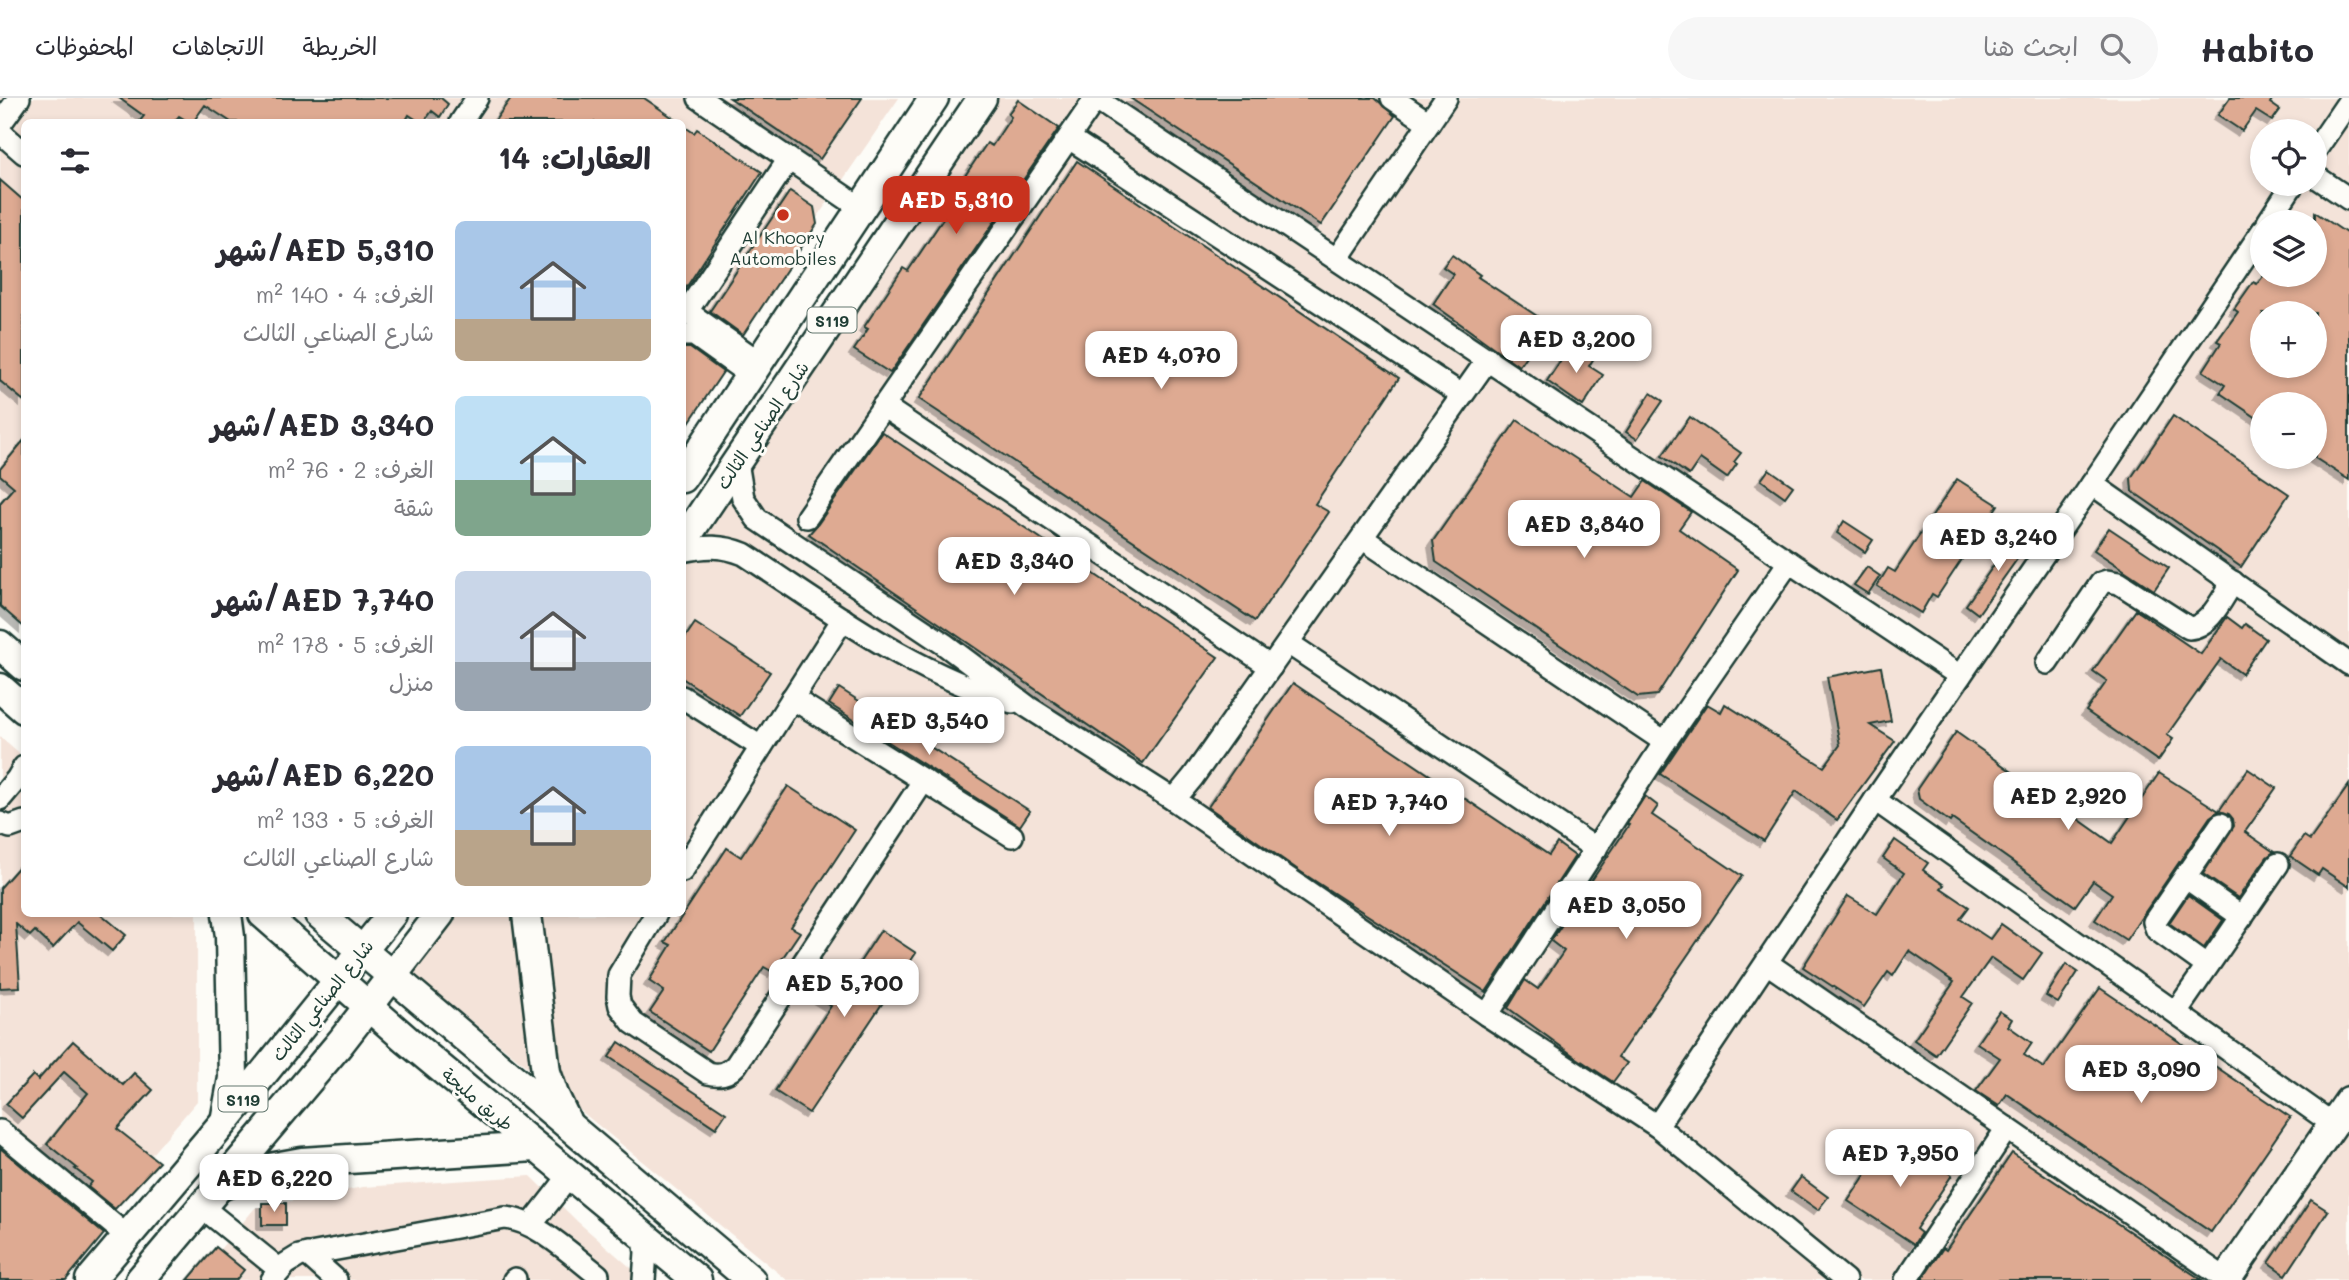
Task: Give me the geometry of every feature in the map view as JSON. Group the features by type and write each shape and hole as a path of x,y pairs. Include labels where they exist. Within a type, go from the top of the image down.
{"main road":[{"name":"شارع الصناعي الثالث","path":"686,472 934,98"},
{"name":"شارع الصناعي الثالث","path":"686,537 982,98"},
{"path":"753,438 742,426 741,416 777,362 777,353 759,361"},
{"path":"0,645 21,663"},
{"path":"225,1121 233,1078 227,917"},
{"name":"طريق مليحة","path":"266,917 338,981 697,1280"},
{"name":"طريق مليحة","path":"322,917 751,1280"},
{"name":"شارع الصناعي الثالث","path":"90,1280 225,1121 390,917"},
{"name":"S119","path":"140,1280 369,1007 438,917"},
{"path":"527,917 546,1072 564,1116 576,1134"},
{"path":"2227,1280 2341,1113"},
{"path":"209,1198 259,1170 302,1162 535,1147"}],"street":[{"path":"0,124 19,98"},
{"path":"463,119 477,98"},
{"path":"699,98 861,208"},
{"path":"807,517 1096,98 1960,676"},
{"path":"1392,98 1429,123"},
{"path":"1338,259 1446,98"},
{"path":"2327,133 2349,101"},
{"path":"0,132 21,150"},
{"path":"1069,138 1462,396"},
{"path":"686,309 789,159"},
{"path":"2327,184 2349,199"},
{"path":"1657,1126 1874,800 2250,249"},
{"path":"686,311 759,361"},
{"path":"686,335 694,335 759,361"},
{"path":"1174,800 1194,777 1488,359"},
{"path":"883,407 1271,667"},
{"path":"737,462 743,498 757,519 944,645 1028,706 1174,800 1487,1016 1657,1126 1845,1280"},
{"path":"2092,484 2349,664"},
{"path":"1362,538 1665,742"},
{"path":"686,550 715,546 744,554 915,664 977,692 1028,706"},
{"path":"1487,1016 1665,742 1789,562"},
{"path":"2047,663 2101,583 2119,583 2189,628 2195,628 2205,622 2233,582"},
{"path":"686,865 843,618"},
{"path":"1288,643 1596,849"},
{"path":"792,698 1012,836"},
{"path":"686,700 761,747"},
{"path":"0,799 21,772"},
{"path":"654,917 619,975 617,985 620,1006 633,1023 708,1073 726,1073 736,1065 924,780"},
{"path":"1874,800 2176,1012 2341,1113"},
{"path":"0,823 10,827 21,824"},
{"path":"2207,966 2157,930 2154,925 2221,824"},
{"path":"2176,1012 2278,864"},
{"path":"2185,877 2242,917"},
{"path":"1767,963 2227,1280"},
{"path":"1906,1280 2007,1128"},
{"path":"0,1131 127,1236"},
{"path":"531,1226 570,1175"},
{"path":"209,1198 276,1275 292,1259 307,1254 505,1218 514,1218 531,1226 598,1275"},
{"path":"643,1234 646,1252 644,1280"},
{"path":"307,1254 336,1280"}],"shaded area":[{"path":"0,98 899,98 686,409 686,119 21,119 21,622 0,604"},
{"path":"998,98 2349,98 2349,1280 787,1280 409,970 445,917 686,917 686,561"},
{"path":"0,737 21,755 21,917 197,917 197,1101 45,1280 0,1280"},
{"path":"531,1176 578,1222 645,1280 194,1280 255,1208 363,1187"}],"building":[{"path":"119,98 441,98 448,104 440,117 432,111 426,119 415,119 409,115 407,119 226,119 205,105 195,119 179,116 176,119 142,119 144,116"},
{"path":"511,98 644,98 675,119 496,119"},
{"path":"730,98 862,98 820,159"},
{"path":"1130,98 1375,98 1395,116 1321,225"},
{"path":"2230,98 2273,98 2270,103 2280,110 2273,119 2256,111 2242,131 2218,115"},
{"path":"1018,100 1059,128 890,373 854,350 868,329 864,327 903,268 908,271 949,210 944,207 987,143 992,146 1011,117 1008,114"},
{"path":"686,128 694,133 697,129 762,172 686,288"},
{"path":"1077,161 1399,378 1315,504 1329,512 1255,621 919,399"},
{"path":"0,180 21,198 21,398 0,381"},
{"path":"790,191 814,207 817,224 743,335 710,311"},
{"path":"2327,220 2349,235 2349,480 2327,466 2327,392 2250,392 2250,413 2220,393 2225,385 2203,371 2221,343 2217,341 2238,312 2234,309 2250,286 2327,287"},
{"path":"1452,255 1480,275 1478,277 1537,316 1530,326 1541,334 1519,366 1433,304 1453,274 1443,267"},
{"path":"1572,343 1594,358 1589,366 1603,375 1583,406 1547,381"},
{"path":"686,348 690,348 723,372 686,427"},
{"path":"1651,393 1663,401 1637,439 1626,432"},
{"path":"2173,416 2289,494 2241,567 2132,491 2131,478"},
{"path":"1690,417 1741,453 1727,478 1700,459 1689,475 1662,456"},
{"path":"1517,420 1634,497 1645,481 1691,512 1679,529 1738,570 1657,695 1638,697 1436,562 1433,541"},
{"path":"882,432 1218,657 1143,763 809,534"},
{"path":"21,444 21,624 0,606 0,503 14,487 0,475 0,469"},
{"path":"1769,469 1793,486 1785,497 1761,480"},
{"path":"1957,479 1998,505 1937,597 1932,594 1921,613 1877,586 1888,568 1895,572"},
{"path":"1844,521 1873,540 1865,552 1837,533"},
{"path":"2109,528 2169,568 2154,590 2094,550"},
{"path":"2017,532 2030,541 1978,614 1966,605"},
{"path":"1867,567 1880,576 1868,594 1854,585"},
{"path":"2136,610 2201,654 2227,617 2242,628 2245,624 2266,639 2242,674 2221,659 2167,735 2173,739 2158,761 2086,711 2107,681 2093,671"},
{"path":"695,623 770,672 740,716 686,681 686,636"},
{"path":"1881,667 1891,721 1870,725 1895,741 1837,820 1796,791 1764,841 1660,774 1707,704 1721,712 1725,704 1824,767 1840,745 1827,677"},
{"path":"1293,683 1549,855 1557,843 1575,856 1486,992 1301,872 1208,807"},
{"path":"839,688 1030,811 1020,826 829,704"},
{"path":"1956,732 2112,843 2159,773 2219,811 2210,817 2126,940 2095,920 2112,894 2093,881 2075,906 1952,819 1950,822 1919,799 1917,789"},
{"path":"2248,769 2276,788 2245,832 2274,852 2267,857 2238,898 2203,874 2234,826 2229,814 2219,811"},
{"path":"2349,785 2349,887 2322,869 2318,875 2290,856 2304,836 2310,840"},
{"path":"788,786 855,830 791,927 800,932 773,972 764,967 709,1051 650,1012 664,991 649,981 671,945 665,942 681,917 686,917 686,910 727,848 741,857"},
{"path":"1645,796 1658,806 1652,815 1742,876 1618,1057 1627,1063 1613,1082 1508,1008 1525,980 1538,989 1564,951 1551,941 1629,825 1627,824"},
{"path":"1895,840 1928,863 1923,870 1944,885 1941,888 1969,907 1960,919 1990,939 2001,924 2042,953 2023,980 1991,958 1963,997 1972,1003 1936,1055 1914,1040 1954,982 1909,951 1893,976 1888,972 1864,1007 1803,967 1848,896 1877,914 1904,873 1883,858"},
{"path":"21,864 21,917 105,917 126,935 112,951 77,922 53,948 35,931 30,936 16,924 20,987 0,988 0,888"},
{"path":"2188,895 2223,920 2204,948 2169,923"},
{"path":"881,930 916,953 809,1113 775,1091 831,1006 810,993 826,969 846,983"},
{"path":"2066,964 2078,972 2058,1003 2046,996"},
{"path":"2100,988 2290,1117 2211,1232 2007,1094 1999,1106 1976,1091 2000,1058 1977,1043 1999,1011 2012,1019 2008,1026 2032,1043 2024,1055 2044,1068"},
{"path":"73,1041 123,1085 134,1073 153,1090 117,1129 159,1162 115,1209 88,1187 92,1182 47,1144 88,1093 64,1072 22,1118 6,1104 33,1075 38,1080"},
{"path":"619,1042 726,1113 716,1128 609,1057"},
{"path":"1891,1136 1952,1175 1916,1229 1921,1233 1914,1244 1848,1201"},
{"path":"0,1148 104,1234 66,1280 0,1280"},
{"path":"2012,1153 2202,1280 1922,1280 1943,1248 1946,1250"},
{"path":"1801,1177 1828,1197 1818,1210 1791,1191"},
{"path":"2311,1200 2328,1211 2286,1275 2269,1263"},
{"path":"262,1203 286,1203 286,1225 262,1225"},
{"path":"216,1247 244,1270 236,1280 188,1280"}],"place":[{"name":"Al Khoory Automobiles","path":"783,215"}]}
